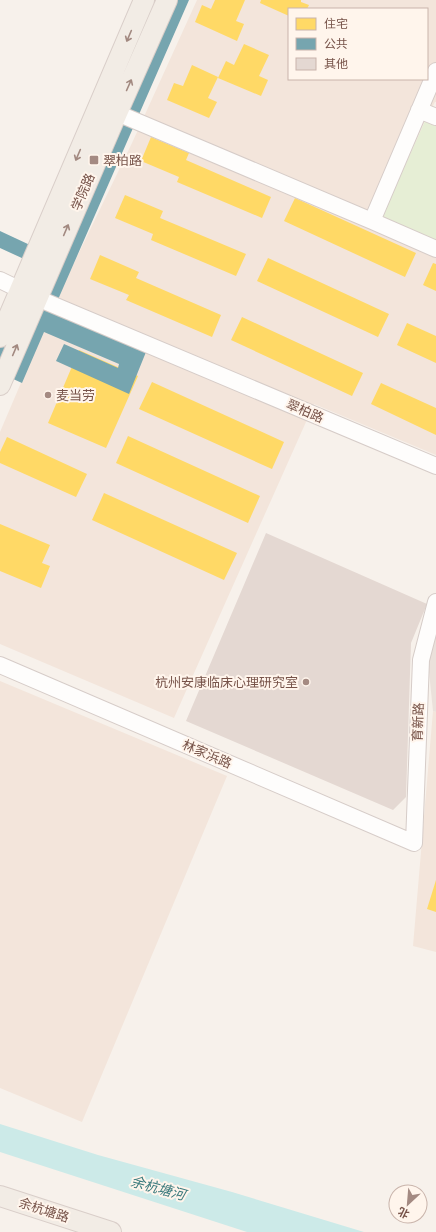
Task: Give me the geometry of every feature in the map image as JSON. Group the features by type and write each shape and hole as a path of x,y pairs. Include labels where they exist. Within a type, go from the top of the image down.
{"main road":[{"name":"学院路","path":"0,386 29,293 144,0"},
{"name":"学院路","path":"0,336 29,293 117,113 167,0"},
{"name":"余杭塘路","path":"0,1196 111,1232"}],"street":[{"path":"372,221 436,71"},
{"path":"419,110 436,117"},
{"path":"117,113 436,249"},
{"name":"翠柏路","path":"0,280 436,466"},
{"name":"育新路","path":"414,843 421,660 436,602"},
{"name":"林家浜路","path":"0,665 414,843"}],"shaded area":[{"path":"197,0 436,0 436,102 425,121 382,217 436,242 436,455 314,404 174,718 0,644 0,432 58,296 132,143"},
{"path":"436,633 436,712 433,711 428,662"},
{"path":"0,681 227,776 82,1122 0,1088"},
{"path":"433,711 436,712 436,952 413,946"}],"green space":[{"path":"425,121 436,126 436,242 382,217"}],"water":[{"name":"余杭塘河","path":"0,1124 98,1155 232,1192 364,1232 247,1232 0,1152"}],"building: 住宅":[{"path":"215,0 245,0 236,21 244,24 237,41 195,22 202,5 211,9"},
{"path":"261,0 301,0 301,2 309,5 308,8 288,8 288,16 260,3"},
{"path":"244,44 269,55 259,76 268,80 261,96 218,78 226,61 234,65"},
{"path":"192,65 218,77 208,98 217,102 209,118 167,100 174,83 183,86"},
{"path":"151,137 189,153 186,160 271,197 262,218 177,182 179,177 141,161"},
{"path":"125,195 163,211 160,218 246,254 236,276 151,240 153,234 115,218"},
{"path":"295,198 416,253 405,277 284,221"},
{"path":"100,255 139,272 136,278 221,315 212,337 126,300 129,295 90,279"},
{"path":"268,258 389,314 378,337 257,281"},
{"path":"433,263 436,264 436,291 423,285"},
{"path":"242,317 363,373 352,396 231,340"},
{"path":"407,323 436,336 436,363 397,345"},
{"path":"79,350 138,376 106,448 48,423"},
{"path":"152,382 284,442 272,469 139,409"},
{"path":"381,383 436,408 436,435 371,404"},
{"path":"128,436 260,496 248,523 116,463"},
{"path":"7,437 87,474 76,497 0,463 0,452"},
{"path":"104,493 237,553 224,580 92,520"},
{"path":"0,524 50,545 42,563 50,566 41,588 0,571"},
{"path":"436,880 436,912 427,909"}],"building: 公共":[{"name":"翠柏路","path":"139,0 189,0 53,311 146,352 129,394 56,361 64,344 118,368 119,364 44,332 22,383 0,373 0,313 24,259 0,248 0,231 30,245"}],"building: 其他":[{"name":"杭州安康临床心理研究室","path":"266,533 427,604 411,643 406,797 393,810 186,721"}],"place":[{"name":"翠柏路","path":"94,160"},
{"name":"麦当劳","path":"48,395"},
{"name":"杭州安康临床心理研究室","path":"306,682"}]}
